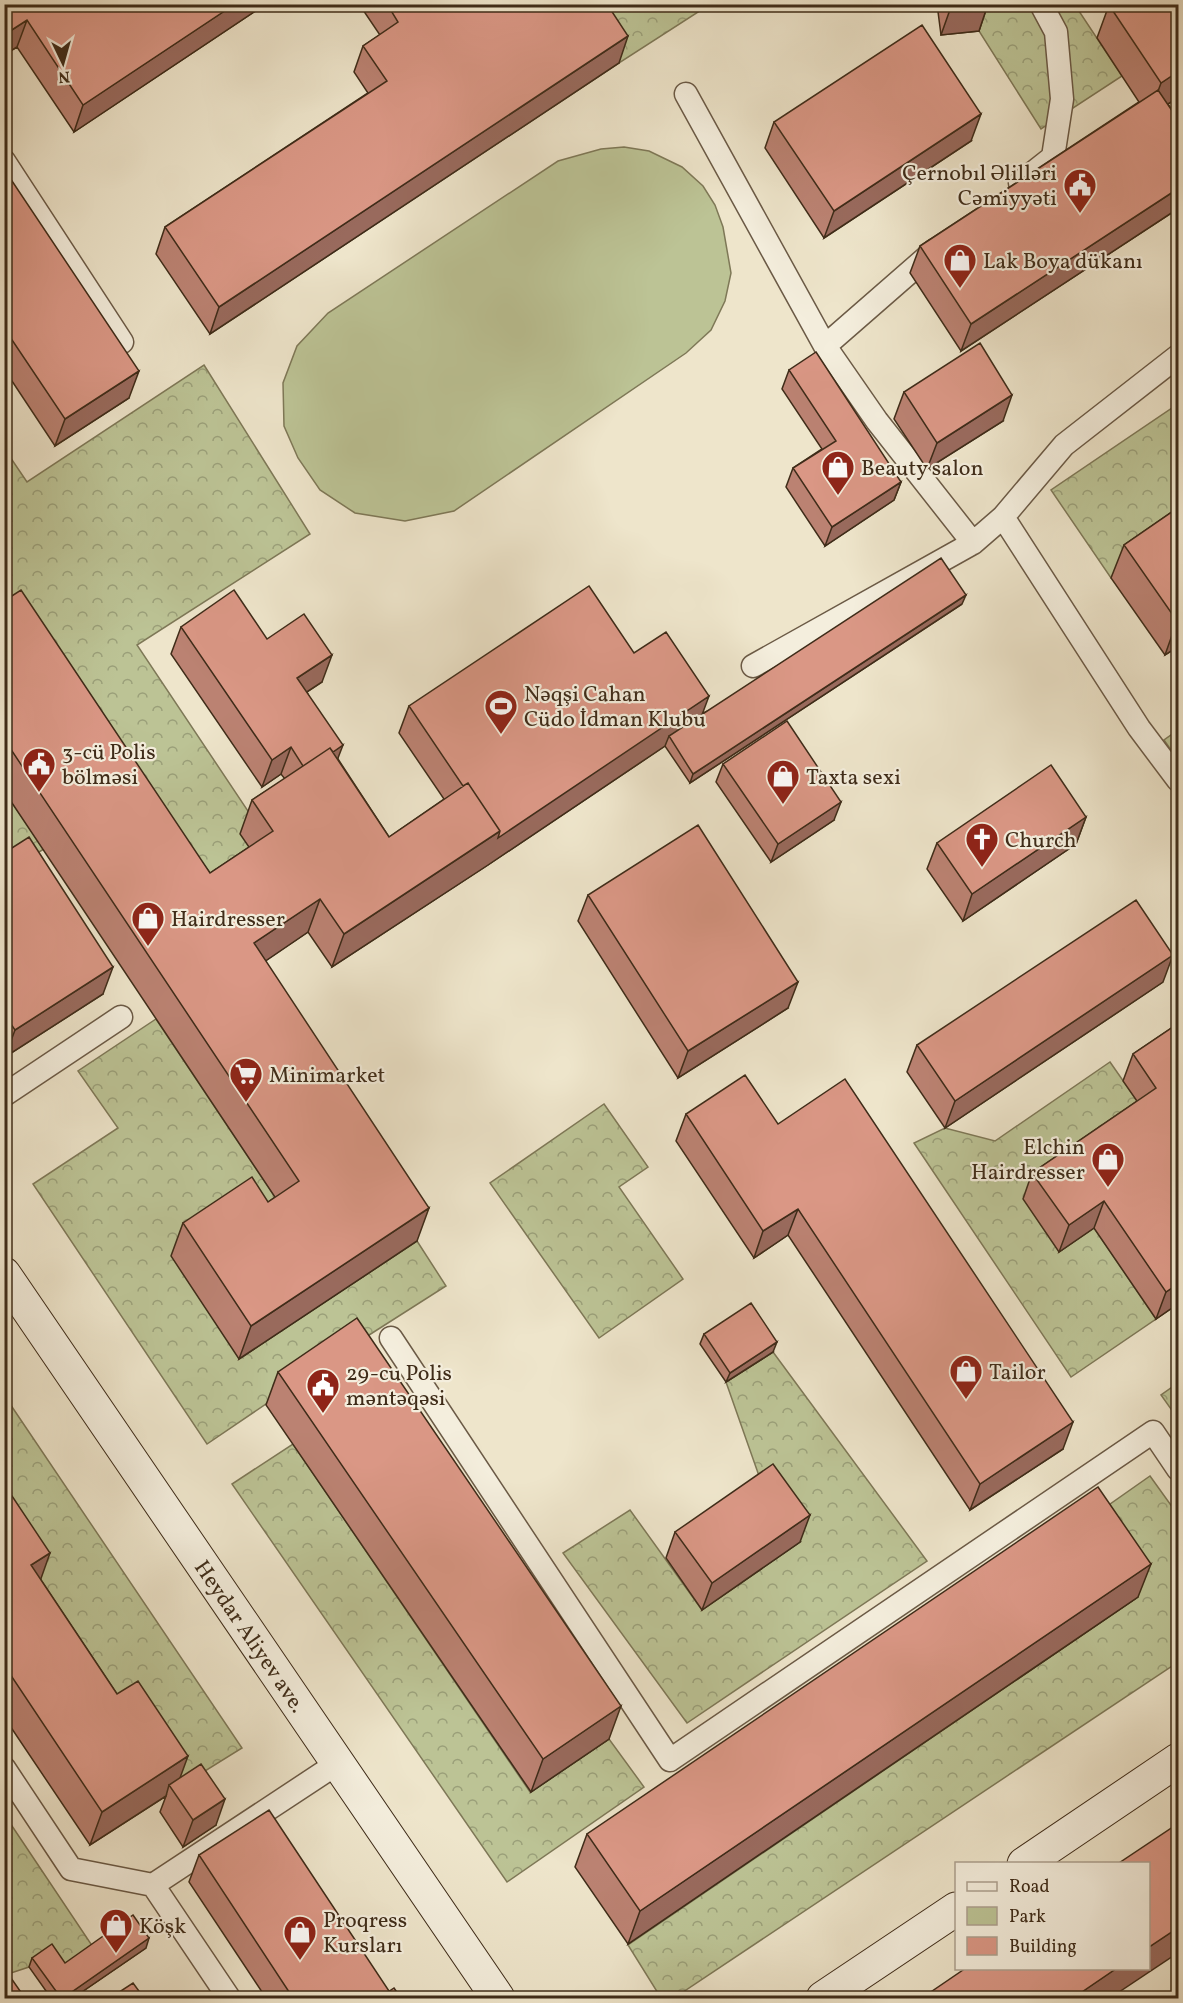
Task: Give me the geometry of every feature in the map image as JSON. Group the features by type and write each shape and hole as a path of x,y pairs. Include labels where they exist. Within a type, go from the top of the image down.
{"main road":[{"name":"Heydar Aliyev ave.","path":"4,1274 498,1998"},
{"path":"1026,1862 1179,1760"},
{"path":"823,1998 955,1910"}],"lane":[{"path":"999,199 1053,157 1062,99 1056,32 1041,4"},
{"path":"686,94 825,346 877,421 973,543"},
{"path":"4,161 122,342"},
{"path":"825,346 919,262 955,234"},
{"path":"753,666 973,543 1003,517 1064,445 1179,356"},
{"path":"1003,517 1139,728 1179,780"},
{"path":"4,1095 121,1017"},
{"path":"391,1338 670,1760 1153,1432 1179,1469"},
{"path":"4,1768 71,1869 153,1885 338,1763"},
{"path":"153,1885 229,1998"}],"green space":[{"path":"580,5 709,5 619,63"},
{"path":"976,5 1075,5 1122,76 1041,129 979,31"},
{"path":"624,147 649,151 682,167 703,186 715,205 723,227 731,273 725,301 711,330 686,353 454,511 405,521 355,513 320,490 298,458 284,426 283,383 297,346 328,313 558,161 601,149"},
{"path":"204,365 310,534 137,645 256,823 261,865 197,906 5,626 4,448 27,482"},
{"path":"1178,404 1178,532 1111,578 1051,490"},
{"path":"1178,730 1178,760 1164,740"},
{"path":"4,791 44,849 4,873"},
{"path":"156,1019 287,1215 417,1241 446,1286 344,1351 207,1444 33,1184 118,1128 78,1071"},
{"path":"1110,1062 1147,1115 1094,1228 1156,1319 1071,1377 914,1143 945,1128 995,1141"},
{"path":"604,1104 648,1167 619,1187 683,1279 599,1338 490,1183"},
{"path":"773,1352 927,1561 687,1723 563,1553 630,1510 702,1610 764,1490 726,1382"},
{"path":"1178,1383 1178,1419 1161,1395"},
{"path":"4,1395 242,1748 176,1789 5,1537"},
{"path":"293,1444 530,1792 609,1739 644,1787 507,1882 232,1484"},
{"path":"1150,1476 1178,1515 1178,1662 674,1998 661,1998 628,1945 1138,1597 1086,1521"},
{"path":"4,1814 95,1950 62,1972 49,1954 29,1967 5,1975"}],"building":[{"path":"4,4 235,4 83,105 27,20 4,35"},
{"path":"387,4 607,4 628,36 219,307 165,227 387,81 363,46 398,22"},
{"path":"1110,4 1179,4 1179,71 1161,83"},
{"path":"922,25 981,114 834,211 774,122"},
{"path":"1158,90 1179,121 1179,188 971,324 920,246"},
{"path":"4,169 139,371 65,419 4,328"},
{"path":"980,343 1012,395 937,443 904,392"},
{"path":"816,352 901,482 832,527 793,468 836,441 789,370"},
{"path":"1179,507 1179,621 1177,621 1124,545"},
{"path":"941,558 966,595 693,774 669,736"},
{"path":"589,586 634,653 666,632 709,696 498,838 500,831 468,783 463,786 409,706"},
{"path":"21,590 210,873 273,831 252,800 330,748 389,837 468,783 500,831 344,934 320,899 254,943 429,1208 251,1326 183,1223 252,1177 268,1202 299,1181 4,739 4,601"},
{"path":"234,590 267,639 304,614 332,655 297,678 343,745 333,752 330,748 303,766 291,747 272,760 181,627"},
{"path":"787,721 841,802 778,844 723,764"},
{"path":"1051,765 1086,817 972,894 937,843"},
{"path":"698,825 798,982 688,1051 588,895"},
{"path":"29,837 113,967 15,1030 4,1014 4,853"},
{"path":"1136,900 1173,955 955,1101 917,1045"},
{"path":"1179,1023 1179,1283 1166,1292 1104,1201 1069,1225 1032,1173 1156,1088 1133,1054"},
{"path":"745,1075 778,1124 845,1079 1073,1422 980,1484 798,1209 763,1231 686,1114"},
{"path":"751,1303 777,1342 730,1373 704,1334"},
{"path":"357,1318 621,1706 543,1759 278,1372"},
{"path":"773,1464 810,1515 712,1583 675,1532"},
{"path":"6,1487 50,1553 31,1565 117,1694 138,1681 188,1756 102,1812 4,1665 4,1488"},
{"path":"1098,1487 1151,1564 640,1911 587,1834"},
{"path":"201,1764 225,1799 193,1820 169,1785"},
{"path":"269,1810 389,1991 378,1998 293,1998 199,1855"},
{"path":"1179,1823 1179,1927 1150,1946 1150,1862 1120,1862"},
{"path":"133,1915 149,1938 61,1998 32,1958 52,1944 65,1963"},
{"path":"4,1968 25,1998 4,1998"},
{"path":"963,1970 1114,1970 1073,1998 922,1998"},
{"path":"133,1983 144,1998 110,1998"},
{"path":"394,1988 401,1998 379,1998"}],"place":[{"name":"Çernobıl Əlilləri Cəmiyyəti","path":"1080,214"},
{"name":"Lak Boya dükanı","path":"960,289"},
{"name":"Beauty salon","path":"838,496"},
{"name":"Nəqşi Cahan Cüdo İdman Klubu","path":"501,735"},
{"name":"3-cü Polis bölməsi","path":"39,793"},
{"name":"Taxta sexi","path":"783,805"},
{"name":"Church","path":"982,868"},
{"name":"Hairdresser","path":"148,947"},
{"name":"Minimarket","path":"246,1103"},
{"name":"Elchin Hairdresser","path":"1108,1188"},
{"name":"Tailor","path":"966,1400"},
{"name":"29-cu Polis məntəqəsi","path":"323,1414"},
{"name":"Köşk","path":"116,1954"},
{"name":"Proqress Kursları","path":"300,1961"}]}
